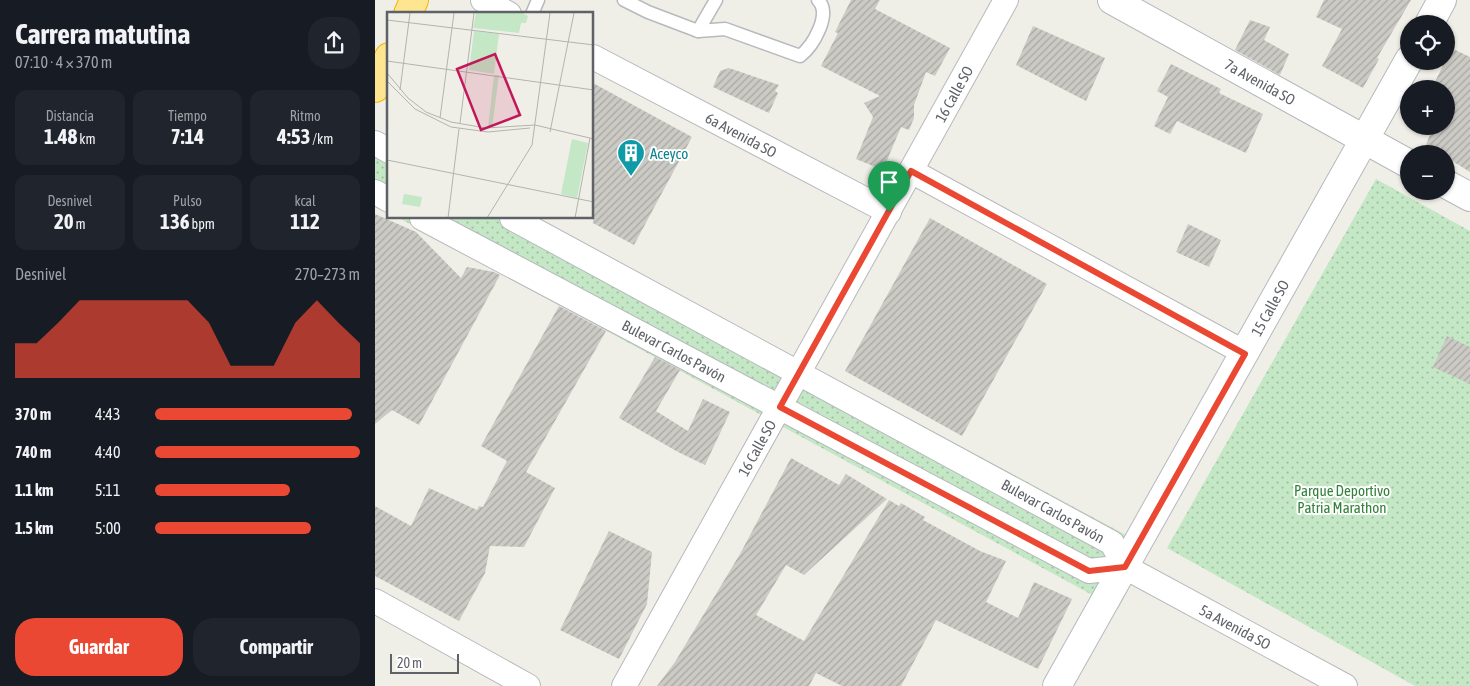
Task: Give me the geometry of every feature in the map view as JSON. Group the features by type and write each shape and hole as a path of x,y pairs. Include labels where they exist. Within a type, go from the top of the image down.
{"highway":[{"path":"409,12 414,0"},
{"path":"375,88 387,61"}],"street":[{"path":"483,0 505,12"},
{"name":"16 Calle SO","path":"623,686 800,373 1006,0"},
{"name":"7a Avenida SO","path":"1112,0 1400,159"},
{"path":"1434,15 1442,0"},
{"name":"6a Avenida SO","path":"594,58 889,212"},
{"name":"15 Calle SO","path":"1057,686 1403,70"},
{"path":"375,143 387,150"},
{"path":"911,171 1245,354"},
{"path":"1455,189 1470,197"},
{"path":"375,192 387,199"},
{"name":"Bulevar Carlos Pavón","path":"424,219 1089,571 1125,567 1112,544 515,219"},
{"name":"5a Avenida SO","path":"1125,567 1345,686"},
{"path":"375,601 528,686"}],"lane":[{"path":"533,12 538,0"},
{"path":"624,0 648,12 698,31 725,29 800,56 811,45 825,12 823,5 818,0"},
{"path":"648,12 653,0"},
{"path":"698,31 717,0"}],"green space":[{"path":"375,130 387,137 387,211 375,205"},
{"name":"Parque Deportivo Patria Marathon","path":"1376,179 1400,192 1400,200 1414,200 1470,231 1470,686 1415,686 1167,548"},
{"path":"401,219 539,219 1150,548 1118,609"}],"building":[{"path":"851,0 880,0 875,9 950,48 935,76 926,72 914,105 914,118 909,130 901,127 883,170 856,159 873,117 864,103 880,96 821,66 838,33 835,32"},
{"path":"1324,0 1411,0 1402,15 1400,15 1400,19 1377,58 1379,59 1363,88 1322,66 1342,29 1316,17"},
{"path":"1250,20 1270,27 1264,40 1289,54 1280,75 1235,50"},
{"path":"1033,26 1105,58 1086,101 1016,65"},
{"path":"1455,50 1470,57 1470,172 1455,163 1455,145 1426,145 1430,135 1455,135 1455,80 1436,80 1441,70 1455,70"},
{"path":"1171,64 1221,89 1219,93 1263,114 1246,153 1177,121 1170,134 1154,126 1168,97 1157,91"},
{"path":"729,68 779,85 775,91 778,93 769,113 713,87 720,71"},
{"name":"Aceyco","path":"594,84 692,137 634,245 593,223"},
{"path":"375,214 416,232 461,278 467,267 494,272 500,275 419,425 392,410 375,424"},
{"path":"930,218 1047,284 962,436 845,371"},
{"path":"1188,224 1221,240 1209,267 1176,252"},
{"path":"559,306 606,331 526,472 555,488 524,547 490,546 485,573 459,621 375,576 375,506 411,526 429,488 477,510 479,506 483,507 507,461 481,446"},
{"path":"1447,336 1470,347 1470,384 1433,367"},
{"path":"655,357 680,370 656,411 688,431 703,399 730,412 705,465 678,452 619,418"},
{"path":"791,458 839,485 846,474 887,499 804,575 786,565 756,615 804,641 889,500 899,506 901,503 925,517 923,520 980,551 1006,561 986,602 1018,618 1034,582 1072,599 1038,669 936,620 901,686 842,686 816,673 809,686 657,686 675,662 740,554"},
{"path":"609,531 652,552 647,604 619,659 560,630"}],"place":[{"name":"Aceyco","path":"631,177"}],"route":[{"path":"911,171 1245,354 1125,567 1089,571 780,407 889,212 911,171"}]}
